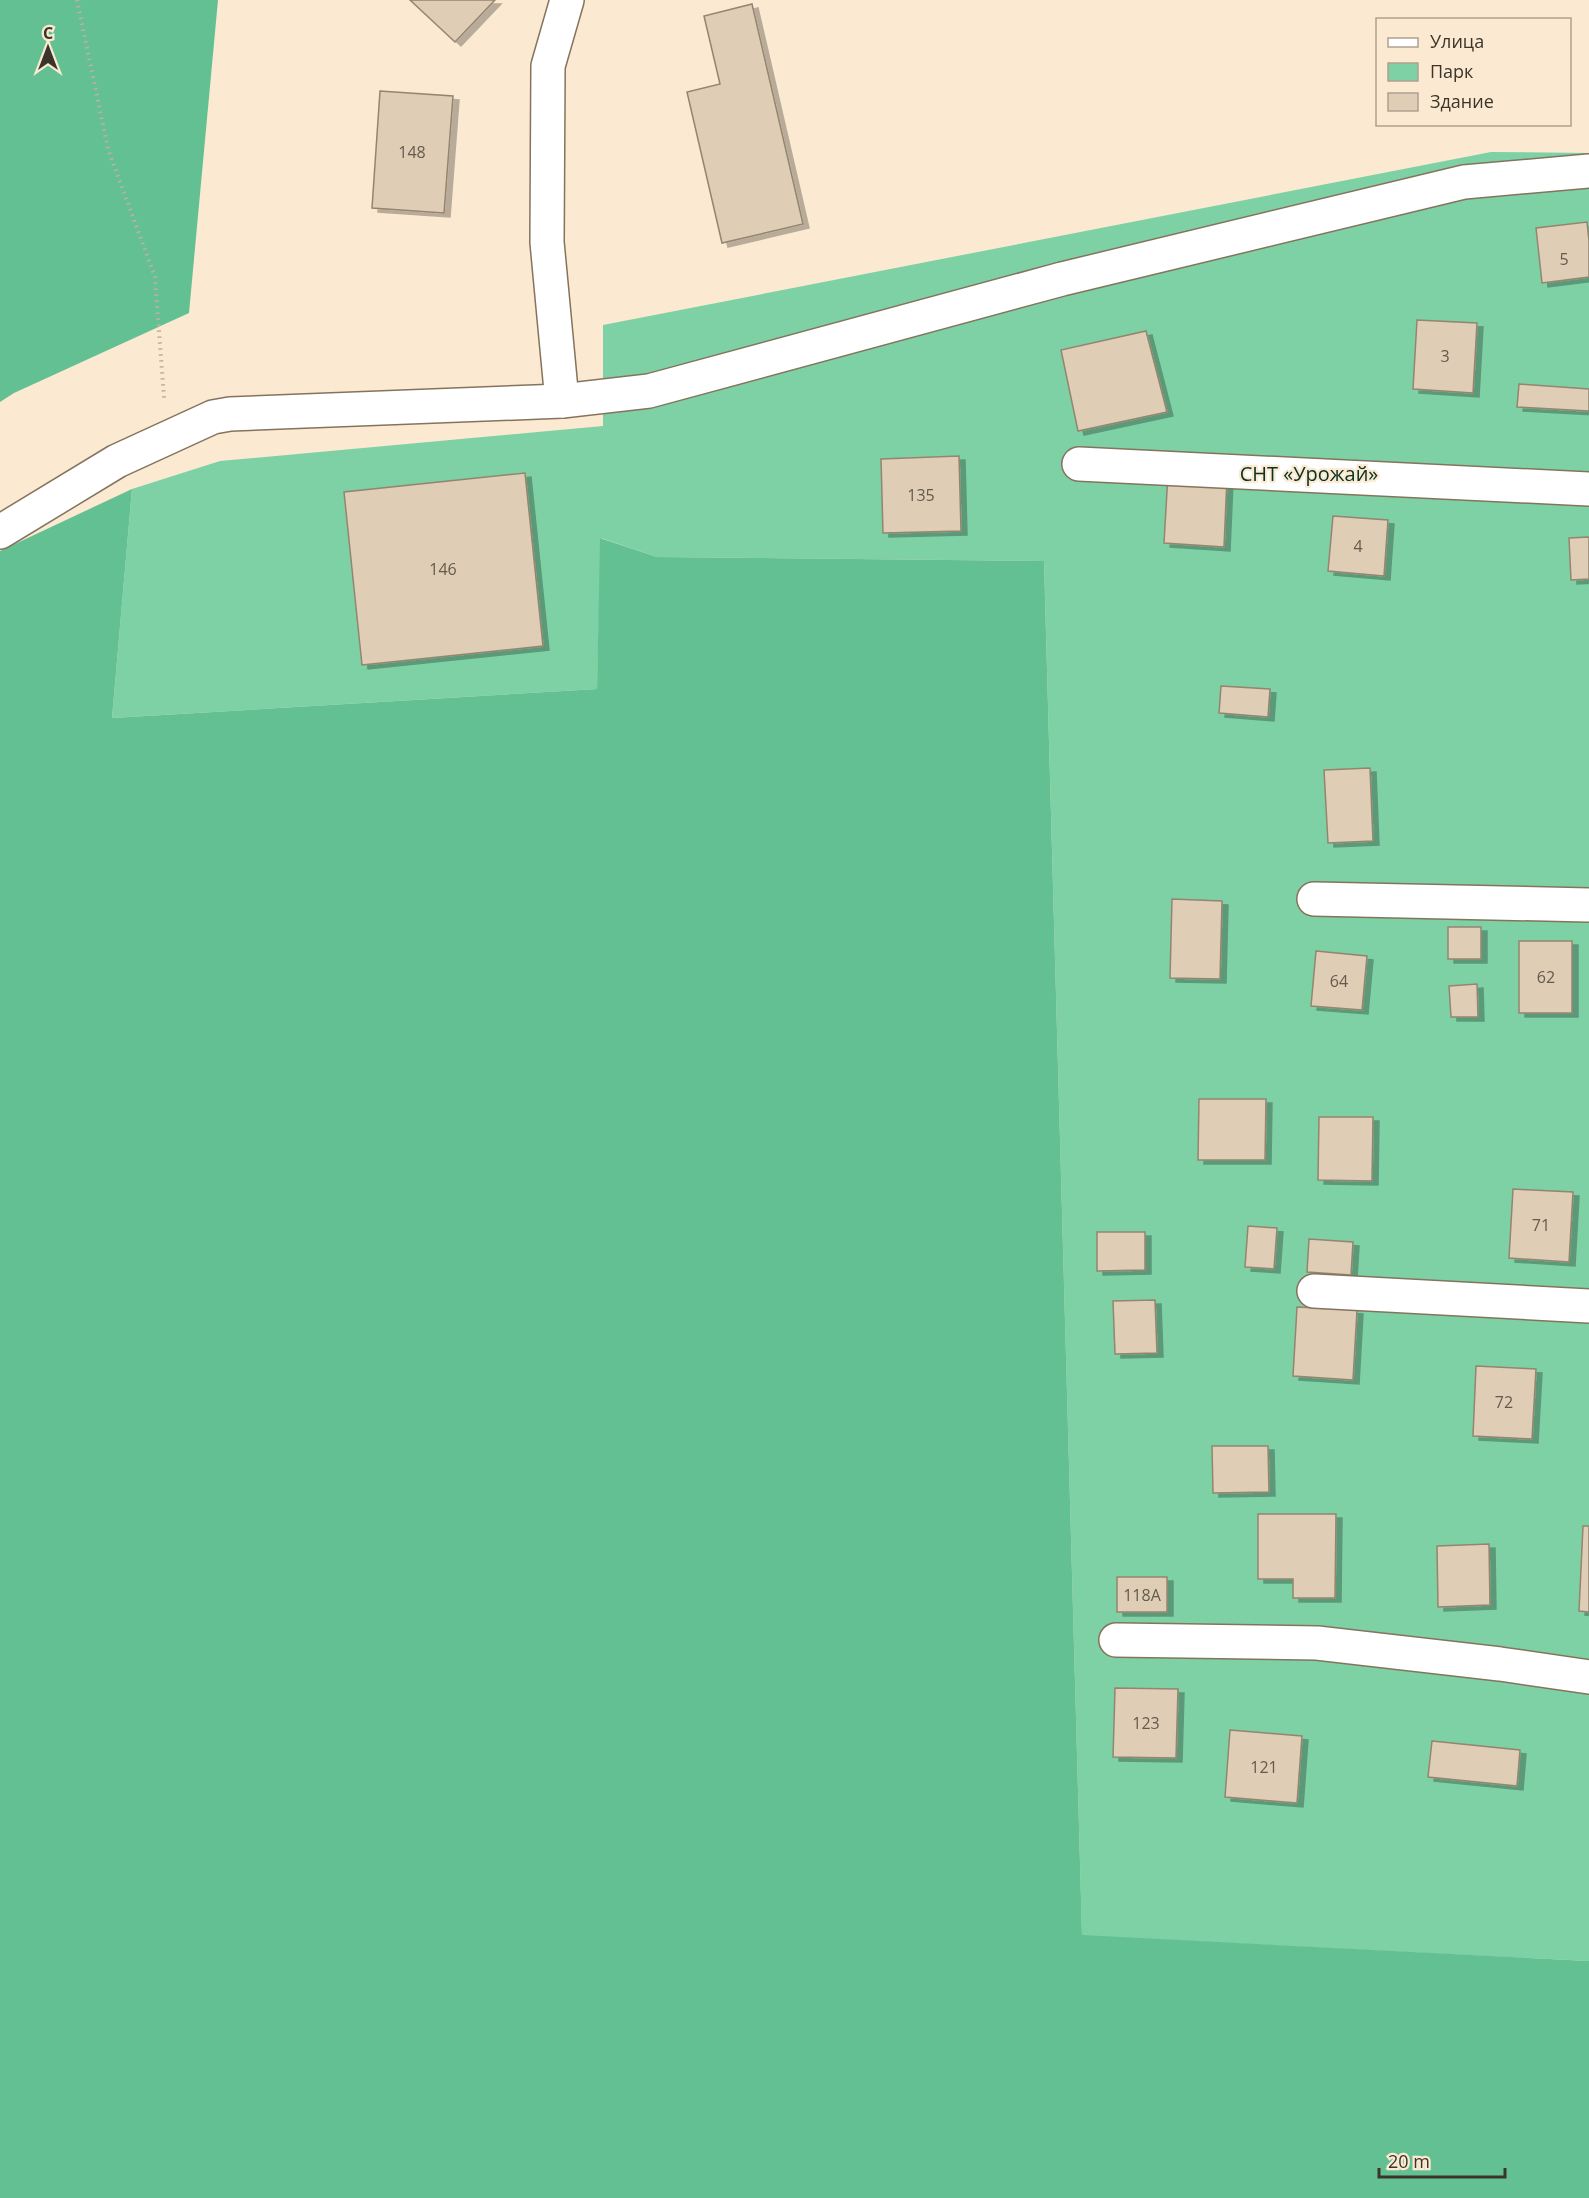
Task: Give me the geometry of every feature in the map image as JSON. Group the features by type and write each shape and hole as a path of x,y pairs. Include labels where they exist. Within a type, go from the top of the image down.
{"street":[{"path":"562,401 547,242 548,66 567,0"},
{"path":"0,532 117,461 213,417 230,414 562,401 649,391 1062,279 1464,182 1589,171"},
{"path":"1079,464 1589,489"},
{"path":"1314,899 1589,905"},
{"path":"1314,1291 1589,1306"},
{"path":"1116,1640 1317,1643 1500,1664 1589,1677"}],"path":[{"path":"77,0 108,149 155,277 168,438"}],"green space":[{"path":"0,0 218,0 189,313 14,393 0,402"},
{"name":"СНТ «Урожай»","path":"1491,152 1589,153 1589,1961 1082,1936 1044,561 657,557 601,538 597,689 112,718 132,489 220,461 603,426 603,325"},
{"path":"132,489 112,718 597,689 600,538 657,557 1044,561 1082,1935 1589,1961 1589,2198 0,2198 0,551"}],"building":[{"path":"410,0 495,0 455,42"},
{"path":"752,4 803,224 722,243 687,92 720,84 704,16"},
{"path":"380,91 453,96 444,213 372,208"},
{"path":"1587,222 1589,277 1542,283 1536,228"},
{"path":"1417,320 1477,323 1473,393 1413,389"},
{"path":"1146,331 1167,412 1078,431 1061,350"},
{"path":"1519,384 1589,389 1589,411 1517,407"},
{"path":"959,456 961,531 883,533 881,459"},
{"path":"525,473 543,646 362,665 344,492"},
{"path":"1168,474 1227,478 1224,547 1164,543"},
{"path":"1333,516 1388,520 1384,576 1328,571"},
{"path":"1589,537 1589,579 1571,580 1569,538"},
{"path":"1221,686 1270,689 1268,717 1219,713"},
{"path":"1370,768 1373,841 1328,843 1324,770"},
{"path":"1172,899 1222,901 1220,979 1170,978"},
{"path":"1448,927 1481,927 1481,959 1448,959"},
{"path":"1519,941 1572,941 1572,1013 1519,1013"},
{"path":"1316,951 1367,956 1362,1010 1311,1006"},
{"path":"1477,984 1478,1017 1451,1017 1449,986"},
{"path":"1199,1099 1266,1099 1265,1160 1198,1160"},
{"path":"1319,1117 1373,1117 1372,1181 1318,1180"},
{"path":"1513,1189 1573,1192 1569,1262 1509,1258"},
{"path":"1248,1226 1277,1228 1274,1269 1245,1267"},
{"path":"1097,1232 1145,1232 1145,1270 1097,1271"},
{"path":"1309,1239 1353,1242 1351,1275 1307,1272"},
{"path":"1155,1300 1157,1353 1115,1354 1113,1301"},
{"path":"1297,1307 1357,1310 1353,1380 1293,1376"},
{"path":"1476,1366 1536,1369 1532,1439 1473,1436"},
{"path":"1212,1446 1268,1446 1269,1492 1213,1493"},
{"path":"1258,1514 1336,1514 1335,1598 1293,1598 1293,1579 1258,1579"},
{"path":"1583,1526 1589,1526 1589,1612 1579,1611"},
{"path":"1489,1544 1490,1605 1438,1607 1437,1546"},
{"path":"1117,1577 1167,1577 1167,1612 1117,1612"},
{"path":"1115,1688 1178,1689 1176,1758 1113,1757"},
{"path":"1230,1730 1302,1736 1297,1803 1225,1797"},
{"path":"1432,1741 1520,1750 1517,1786 1428,1777"}]}
